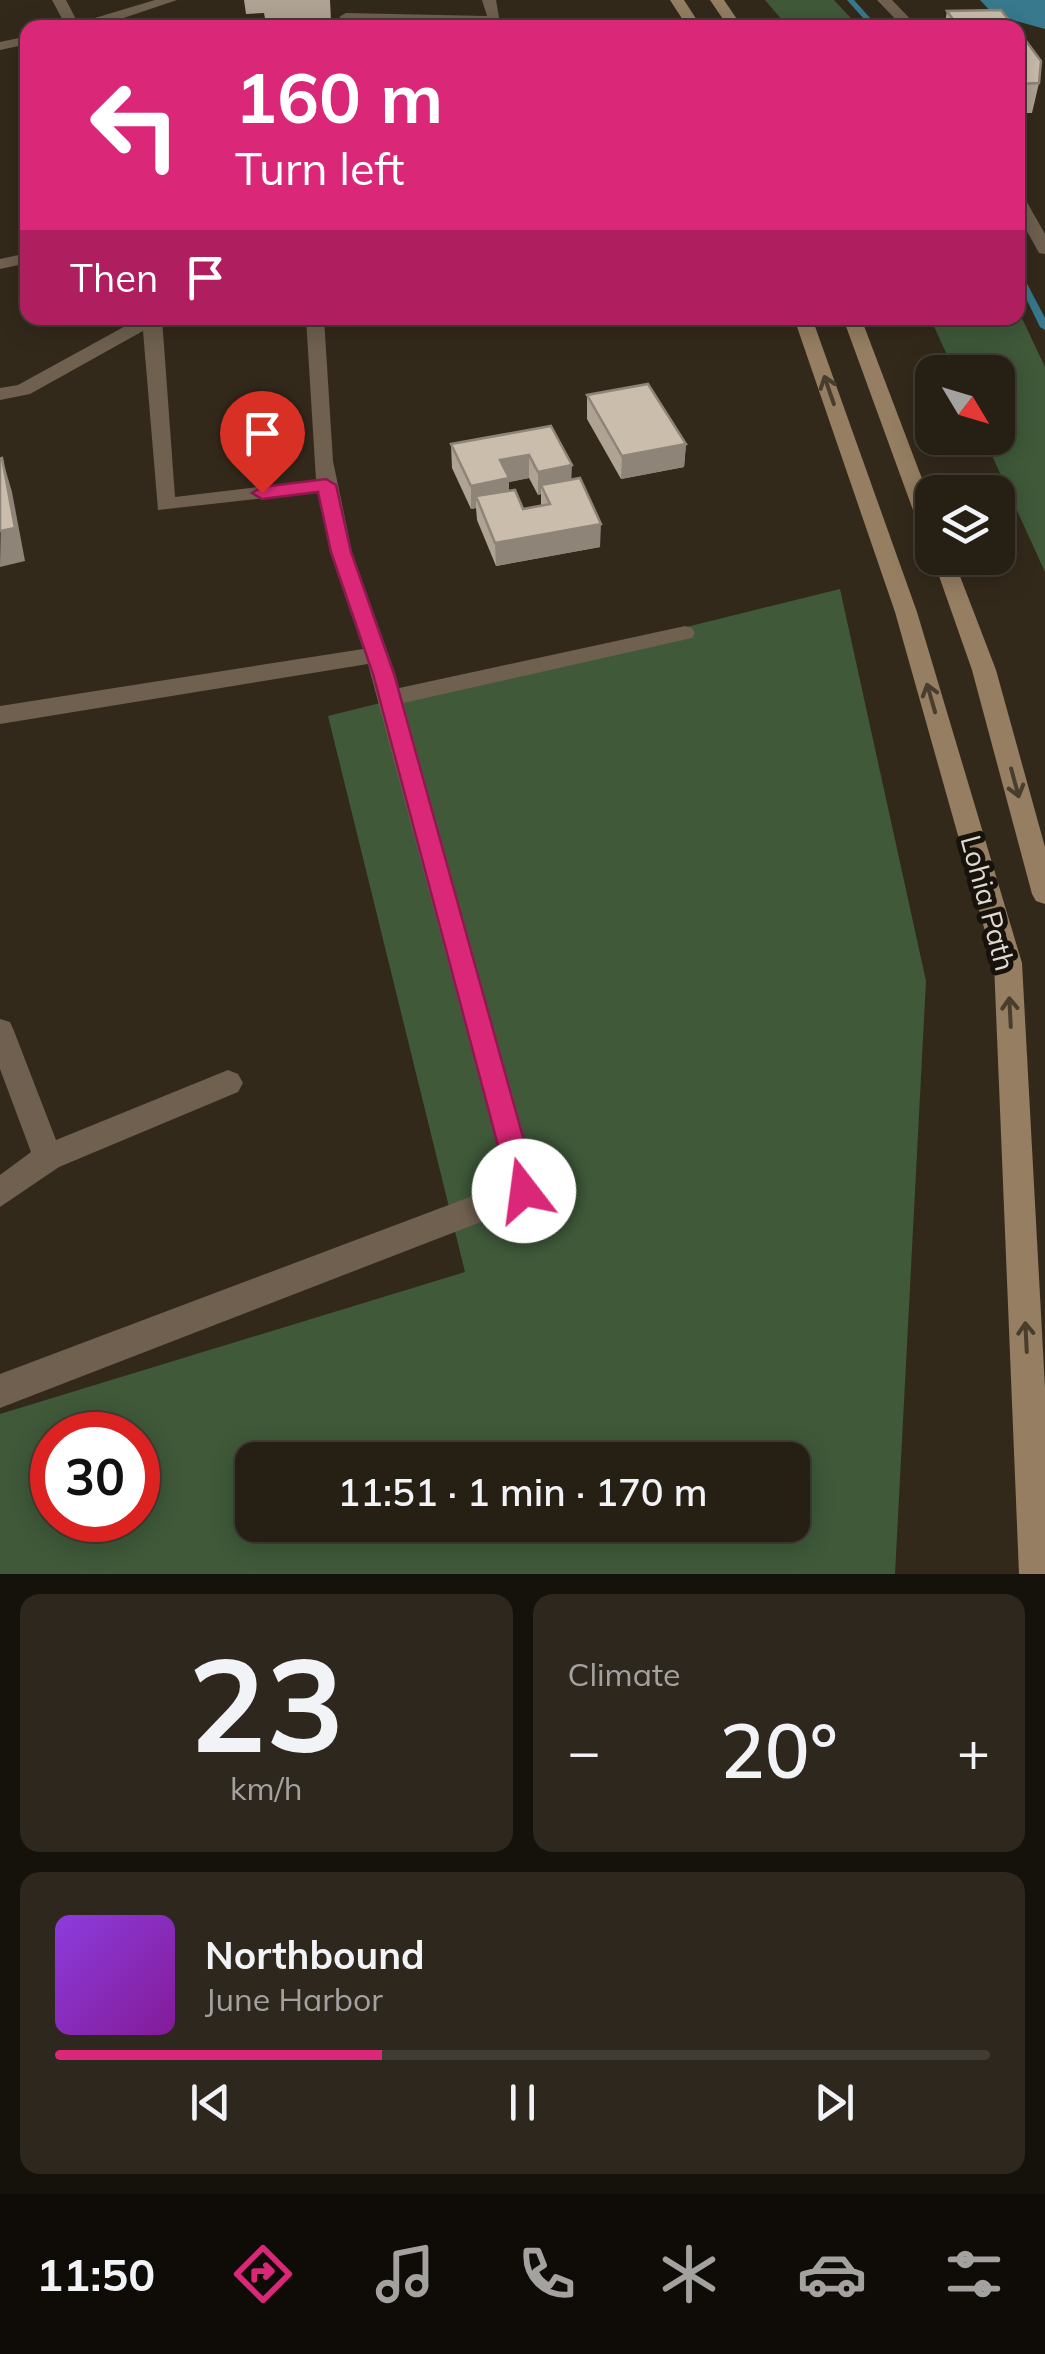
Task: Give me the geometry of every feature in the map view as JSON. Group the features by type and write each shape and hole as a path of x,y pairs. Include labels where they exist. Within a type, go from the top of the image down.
{"main road":[{"name":"Lohia Path","path":"805,325 906,612 1008,963 1037,1574"},
{"path":"855,325 915,487"},
{"name":"Lohia Path","path":"948,575 984,670 1045,894"}],"street":[{"path":"116,20 170,0"},
{"path":"884,0 904,20"},
{"path":"1025,213 1045,249"},
{"path":"0,394 23,390 139,325"},
{"path":"152,325 165,505 326,485"},
{"path":"0,1391 524,1191 390,698 341,552 326,485 315,325"},
{"path":"0,716 377,655"},
{"path":"0,1031 48,1157"},
{"path":"0,1193 48,1157 228,1082"}],"lane":[{"path":"390,698 685,632"}],"green space":[{"path":"765,0 834,0 853,20 782,20"},
{"path":"933,325 1025,325 1045,367 1045,572 1015,506 1015,475 1001,475 992,455 1015,455 1015,355 947,355"},
{"path":"840,589 926,981 895,1574 0,1574 0,1414 465,1272 328,716"}],"water":[{"path":"980,0 1045,0 1045,29 1025,24 1025,20 994,15"}],"building":[{"path":"1001,10 1009,20 953,20 947,11"},
{"path":"1025,39 1041,61 1039,83 1025,84"},
{"path":"648,384 686,444 622,456 587,395"},
{"path":"551,426 572,465 538,472 529,455 500,460 509,478 471,486 451,444"},
{"path":"0,459 15,528 0,531"},
{"path":"580,478 601,524 495,543 476,496 515,490 523,509 550,504 541,485"}],"waterway":[{"path":"850,0 869,20"},
{"path":"1025,288 1045,327"}],"route":[{"path":"262,493 326,485 341,552 384,674 524,1191"}]}
